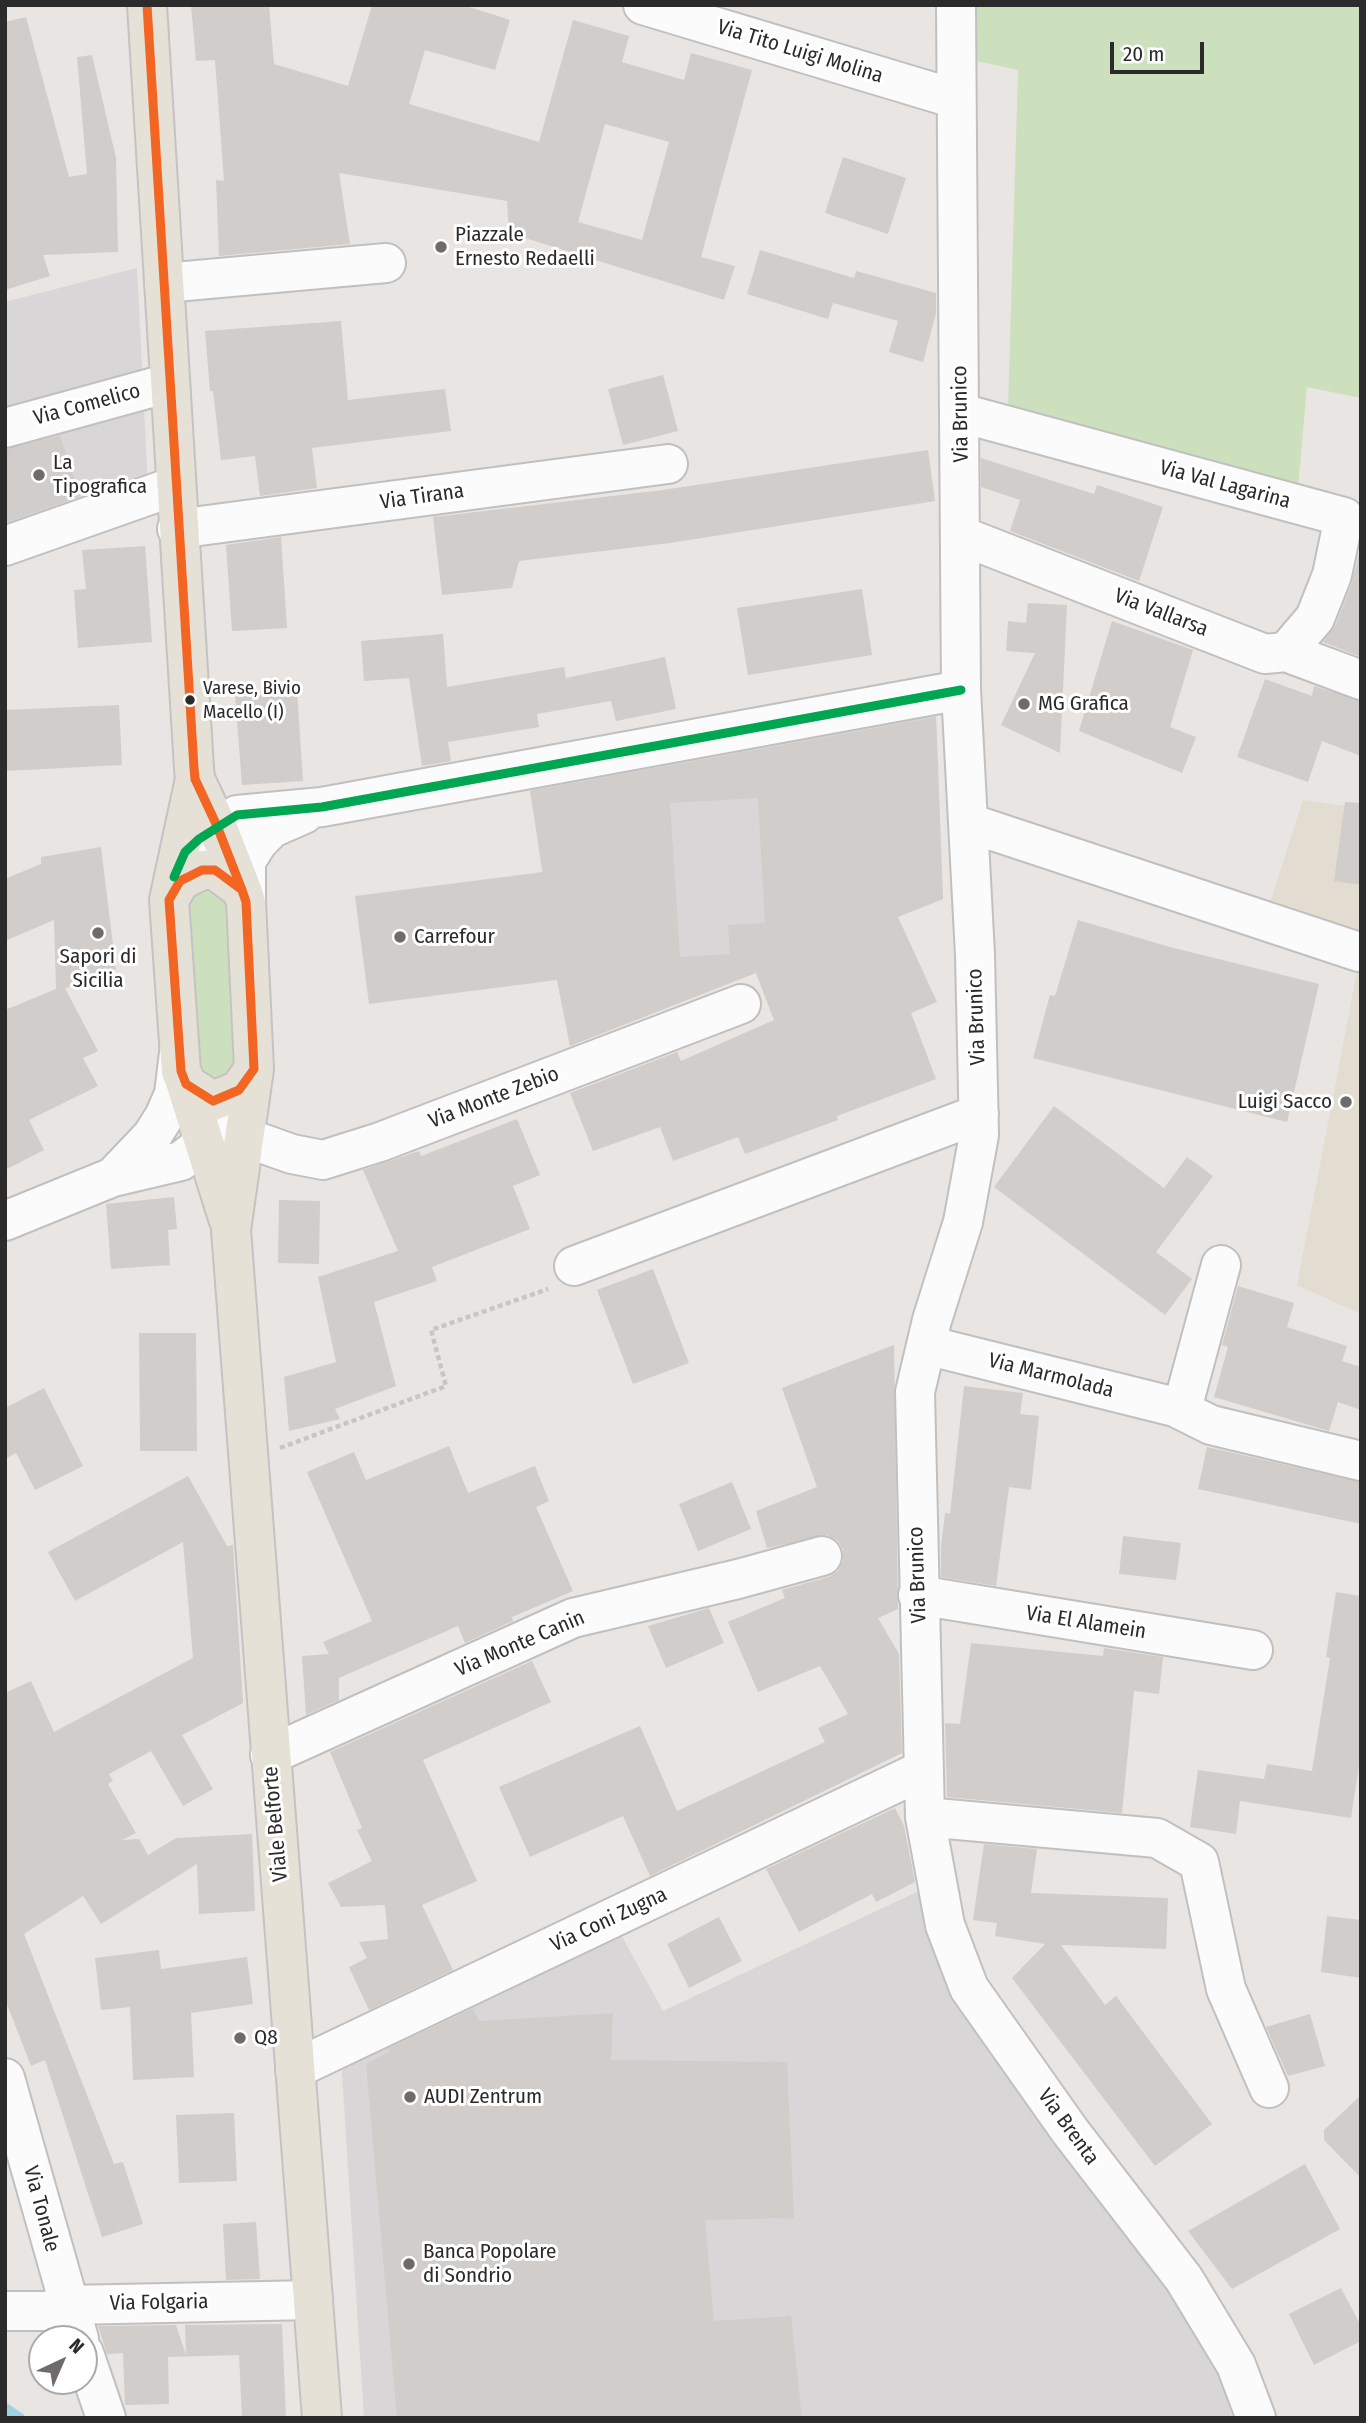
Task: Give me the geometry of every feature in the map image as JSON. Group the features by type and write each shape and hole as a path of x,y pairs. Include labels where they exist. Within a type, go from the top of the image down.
{"main road":[{"path":"146,5 177,529 195,779 172,889"},
{"path":"195,779 217,826 244,896"},
{"path":"172,889 180,881 202,870 215,870 244,896"},
{"name":"Viale Belforte","path":"172,889 180,1062 231,1230"},
{"name":"Viale Belforte","path":"244,896 252,1083 231,1230 323,2418"},
{"path":"180,1062 186,1084 213,1101 252,1083"}],"street":[{"name":"Via Tito Luigi Molina","path":"643,5 956,99"},
{"name":"Via Brunico","path":"925,1817 915,1392 926,1345 963,1222 979,1135 969,823 961,690 957,5"},
{"path":"164,283 386,263"},
{"name":"Via Comelico","path":"5,428 169,383"},
{"name":"Via Val Lagarina","path":"961,413 1344,517 1332,575 1315,618 1286,652"},
{"name":"Via Tirana","path":"177,529 668,464"},
{"path":"5,546 175,486"},
{"name":"Via Vallarsa","path":"962,536 1265,654 1286,652 1361,680"},
{"path":"172,889 186,852 217,826 237,814 322,807 961,690"},
{"path":"244,896 246,861 257,842 272,828 322,807"},
{"path":"969,823 1359,952"},
{"name":"Via Monte Zebio","path":"244,1137 292,1154 323,1160 380,1142 741,1004"},
{"path":"113,1177 164,1118 174,1094 180,1062"},
{"path":"5,1220 113,1177 181,1161 230,1123 252,1083"},
{"path":"574,1266 979,1114"},
{"path":"1175,1406 1186,1394 1221,1265"},
{"name":"Via Marmolada","path":"926,1345 1175,1406 1211,1425 1361,1461"},
{"name":"Via Monte Canin","path":"270,1755 573,1618 822,1556"},
{"name":"Via El Alamein","path":"918,1595 1254,1650"},
{"name":"Via Coni Zugna","path":"295,2069 923,1770"},
{"path":"925,1817 1157,1838 1199,1862 1226,1989 1269,2088"},
{"name":"Via Brenta","path":"925,1817 945,1925 969,1988 1070,2132 1184,2279 1237,2365 1256,2418"},
{"name":"Via Tonale","path":"5,2078 73,2322"},
{"name":"Via Folgaria","path":"5,2312 46,2311 73,2322 251,2301 313,2300"},
{"path":"98,2394 106,2418"}],"path":[{"path":"248,1460 446,1385 431,1330 576,1279 574,1266"}],"shaded area":[{"path":"137,268 148,486 5,532 5,302"},
{"path":"936,715 943,899 570,1045 557,980 530,787"},
{"path":"1303,800 1361,808 1361,931 1271,900"},
{"name":"Luigi Sacco","path":"1361,951 1361,1314 1297,1285"},
{"path":"921,1890 986,2048 1206,2339 1233,2418 364,2418 341,2058 619,1931 663,2011"}],"green space":[{"path":"963,5 1361,5 1361,398 1307,387 1298,488 1008,409 1018,70 962,58"},
{"path":"202,889 220,892 226,901 236,1064 227,1077 209,1078 197,1066 187,907 193,894"}],"building":[{"path":"191,5 269,5 274,64 348,86 372,5 463,5 510,20 495,70 425,50 409,104 539,142 573,20 629,36 622,62 684,80 691,53 752,70 701,257 735,266 724,300 509,233 507,201 339,173 350,244 219,256 216,180 224,181 215,60 196,61","holes":["605,124 669,142 642,240 578,222"]},
{"path":"26,17 69,177 87,174 77,57 92,55 116,158 118,252 43,255 50,276 5,290 5,22"},
{"path":"843,157 906,178 888,234 825,213"},
{"path":"760,250 854,278 856,271 936,293 936,313 923,362 889,352 898,321 833,303 828,319 747,294"},
{"path":"341,321 348,400 445,389 451,431 312,448 317,488 260,496 255,456 221,460 213,391 210,391 205,331"},
{"path":"663,375 678,431 623,445 608,389"},
{"name":"La Tipografica","path":"60,436 80,496 5,523 5,449"},
{"path":"928,450 935,501 670,543 519,561 512,588 442,595 433,517 663,490"},
{"path":"981,458 1094,494 1097,485 1163,507 1139,581 1010,531 1020,500 981,487"},
{"path":"281,537 287,628 232,631 226,545"},
{"path":"1361,544 1361,657 1323,642 1335,626 1352,583"},
{"path":"145,546 152,642 78,648 74,590 86,589 82,550"},
{"path":"862,589 872,655 748,675 737,608"},
{"path":"1028,603 1067,605 1060,753 1001,725 1035,653 1006,651 1008,621 1026,623"},
{"path":"1112,621 1193,650 1170,727 1196,737 1182,773 1079,731"},
{"path":"443,634 447,687 564,667 566,678 665,657 676,709 616,721 611,701 537,714 539,727 448,742 451,761 422,766 409,678 364,681 361,641"},
{"path":"1265,679 1312,696 1314,686 1361,701 1361,756 1322,741 1308,782 1237,757"},
{"path":"297,691 303,781 242,785 235,695"},
{"path":"119,705 122,765 5,771 5,710"},
{"path":"936,717 943,899 898,917 937,1002 911,1013 936,1079 837,1116 838,1120 745,1154 738,1137 673,1161 660,1127 593,1151 570,1093 677,1052 681,1061 774,1020 756,973 570,1046 557,980 369,1004 355,896 543,872 530,791","holes":["758,798 765,923 728,925 730,954 680,957 670,803"]},
{"path":"1345,802 1361,803 1361,885 1334,881"},
{"path":"101,847 116,969 95,983 65,988 98,1051 83,1058 98,1086 29,1120 44,1150 5,1170 5,1010 56,989 54,920 5,941 5,879 41,864 41,857"},
{"path":"1078,920 1170,947 1319,984 1287,1122 1033,1058 1050,995 1055,996"},
{"path":"1054,1106 1164,1188 1187,1157 1213,1176 1156,1252 1192,1279 1165,1315 994,1187"},
{"path":"517,1119 540,1175 513,1186 530,1229 432,1267 437,1281 374,1302 396,1386 335,1409 340,1419 289,1431 284,1377 336,1362 318,1277 398,1251 363,1170 419,1151 421,1156"},
{"path":"174,1197 177,1229 168,1230 170,1265 111,1269 106,1204"},
{"path":"279,1200 320,1201 319,1264 278,1263"},
{"path":"653,1269 689,1363 633,1384 597,1290"},
{"path":"1238,1286 1294,1303 1287,1327 1347,1346 1342,1361 1361,1367 1361,1410 1338,1402 1329,1431 1214,1397 1228,1347 1222,1345"},
{"path":"139,1333 196,1333 197,1451 140,1451"},
{"path":"894,1345 898,1609 878,1618 899,1654 902,1753 650,1876 623,1816 530,1857 499,1787 640,1726 677,1811 825,1742 818,1728 848,1714 820,1666 758,1692 728,1622 785,1598 782,1590 828,1577 838,1571 843,1561 843,1550 838,1541 827,1535 767,1548 756,1511 817,1487 782,1388"},
{"path":"964,1386 1023,1393 1020,1414 1039,1416 1031,1490 1009,1487 996,1586 941,1577 941,1546 945,1513 950,1514"},
{"path":"44,1388 83,1466 35,1490 16,1453 5,1459 5,1408"},
{"path":"449,1446 468,1493 535,1466 549,1501 536,1507 573,1591 512,1617 513,1621 465,1643 458,1626 339,1678 339,1700 306,1715 302,1656 329,1654 323,1642 372,1621 307,1472 354,1452 366,1480"},
{"path":"1207,1447 1361,1482 1361,1524 1198,1489"},
{"path":"188,1476 227,1546 233,1545 243,1703 182,1735 213,1789 183,1806 151,1751 109,1774 113,1781 108,1784 136,1833 122,1840 139,1839 148,1855 176,1838 252,1834 255,1911 199,1914 197,1864 101,1924 83,1896 24,1934 114,2164 123,2162 143,2224 102,2237 45,2060 31,2066 5,1999 5,1693 31,1681 54,1732 193,1658 183,1542 75,1601 48,1552"},
{"path":"732,1482 751,1529 698,1551 679,1504"},
{"path":"1123,1536 1181,1543 1176,1580 1119,1574"},
{"path":"1336,1592 1361,1596 1361,1753 1351,1818 1240,1801 1236,1834 1190,1827 1198,1770 1264,1779 1267,1764 1312,1771 1330,1658 1326,1657"},
{"path":"709,1608 724,1643 666,1668 648,1626"},
{"path":"971,1643 1103,1656 1104,1648 1163,1657 1159,1694 1134,1691 1122,1813 947,1797 945,1723 960,1724"},
{"path":"532,1661 551,1702 423,1760 477,1881 422,1905 453,1970 369,2010 349,1967 367,1958 359,1942 388,1939 385,1905 341,1907 328,1883 372,1861 357,1830 362,1828 330,1752"},
{"path":"895,1808 904,1826 915,1882 876,1902 872,1894 799,1932 766,1869"},
{"path":"984,1844 1037,1849 1031,1893 1168,1898 1166,1949 1061,1945 1105,2005 1116,1996 1212,2124 1155,2166 1012,1978 1045,1944 995,1936 997,1923 973,1920"},
{"path":"1327,1916 1361,1920 1361,1978 1321,1972"},
{"path":"719,1917 742,1961 689,1988 667,1944"},
{"path":"159,1950 161,1969 247,1957 253,2004 191,2013 194,2077 133,2080 130,2007 101,2010 95,1958"},
{"path":"472,2009 480,2021 613,2013 611,2060 787,2062 794,2218 705,2220 714,2321 791,2316 802,2418 397,2418 366,2064 389,2052 387,2049"},
{"path":"1310,2014 1325,2066 1288,2076 1266,2027"},
{"path":"1361,2095 1361,2178 1324,2140 1324,2130"},
{"path":"234,2113 237,2181 179,2183 176,2115"},
{"path":"1305,2164 1340,2229 1232,2289 1188,2231"},
{"path":"256,2222 260,2279 226,2280 223,2224"},
{"path":"1341,2288 1361,2326 1361,2341 1314,2365 1289,2314"},
{"path":"282,2324 286,2418 242,2418 239,2355 168,2357 169,2404 125,2405 123,2353 107,2354 98,2326 176,2325 186,2355 185,2325"}],"waterway":[{"path":"5,2408 20,2418"}],"transit line":[{"path":"147,5 195,779 217,826 242,890 246,902 254,1069 239,1090 213,1101 186,1084 181,1071 169,900 180,881 202,870 215,870 242,890"},
{"path":"174,877 185,852 199,839 237,815 322,807 961,690"}],"place":[{"name":"Piazzale Ernesto Redaelli","path":"441,247"},
{"name":"La Tipografica","path":"39,475"},
{"name":"Varese, Bivio Macello (I)","path":"190,700"},
{"name":"MG Grafica","path":"1024,704"},
{"name":"Sapori di Sicilia","path":"98,933"},
{"name":"Carrefour","path":"400,937"},
{"name":"Luigi Sacco","path":"1346,1102"},
{"name":"Q8","path":"240,2038"},
{"name":"AUDI Zentrum","path":"410,2097"},
{"name":"Banca Popolare di Sondrio","path":"409,2264"}]}
